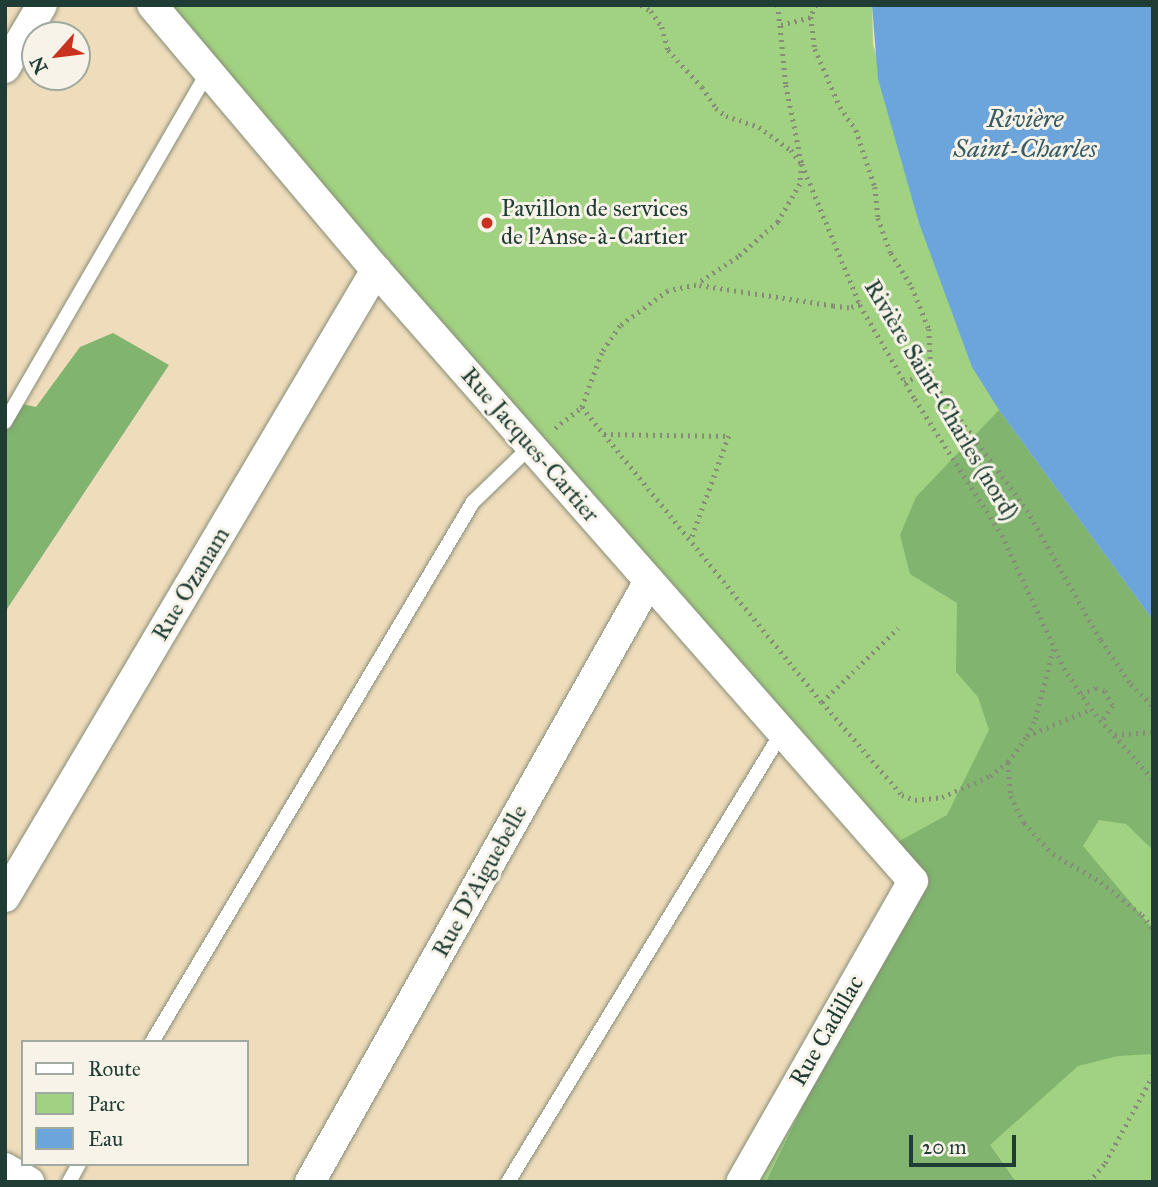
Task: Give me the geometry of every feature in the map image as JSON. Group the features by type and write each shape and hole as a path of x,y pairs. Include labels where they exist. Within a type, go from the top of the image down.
{"street":[{"path":"5,68 42,5"},
{"name":"Rue Jacques-Cartier","path":"152,5 376,270 913,881"},
{"name":"Rue Ozanam","path":"5,897 376,270"},
{"name":"Rue D'Aiguebelle","path":"310,1182 649,581"},
{"name":"Rue Cadillac","path":"741,1182 913,881"},
{"path":"5,1168 29,1182"}],"lane":[{"path":"5,422 208,72"},
{"path":"153,1040 473,502 531,446"},
{"path":"508,1182 782,732"},
{"path":"69,1182 78,1166"}],"path":[{"path":"641,5 651,11 662,27 668,50 702,87 716,108 726,116 759,127 791,150 802,164 800,184 778,222 738,257 696,285"},
{"name":"Rivière Saint-Charles (nord)","path":"778,5 786,85 802,164 860,304 904,382 1002,535 1054,646 1081,694 1153,779"},
{"path":"816,5 811,17 815,49 840,107 856,130 875,187 878,218 891,253 912,287 929,329 931,371 936,386 1027,510 1101,640 1131,684 1153,706"},
{"path":"780,25 811,17"},
{"path":"860,304 849,308 696,285 668,291 645,305 620,326 602,353 582,407 822,702 902,795 915,800 930,801 990,776 1007,762 1027,736 1042,697 1054,646"},
{"path":"904,382 931,371"},
{"path":"604,434 729,436 691,541"},
{"path":"822,702 898,628"},
{"path":"1081,694 1097,688 1105,691 1113,706 1102,721"},
{"path":"1027,736 1091,709"},
{"path":"1114,735 1153,732"},
{"path":"1007,762 1011,796 1024,823 1053,854 1101,882 1142,915 1153,928"},
{"path":"1089,1182 1105,1163 1153,1075"}],"green space":[{"path":"152,5 872,5 873,45 999,410 1153,620 1153,1182 741,1182 913,881"},
{"path":"113,333 169,365 5,612 5,400 36,407 80,347"},
{"path":"999,410 1153,620 1153,850 1126,824 1099,820 1083,846 1153,929 1153,1054 1118,1056 1078,1066 990,1145 1016,1182 766,1182 913,881 885,849 947,815 989,730 978,697 956,672 957,603 910,574 900,535 916,497"}],"water":[{"name":"Rivière Saint-Charles","path":"872,5 1153,5 1153,620 999,410 972,367 919,223 878,79"}],"place":[{"name":"Pavillon de services de l'Anse-à-Cartier","path":"487,223"}]}
